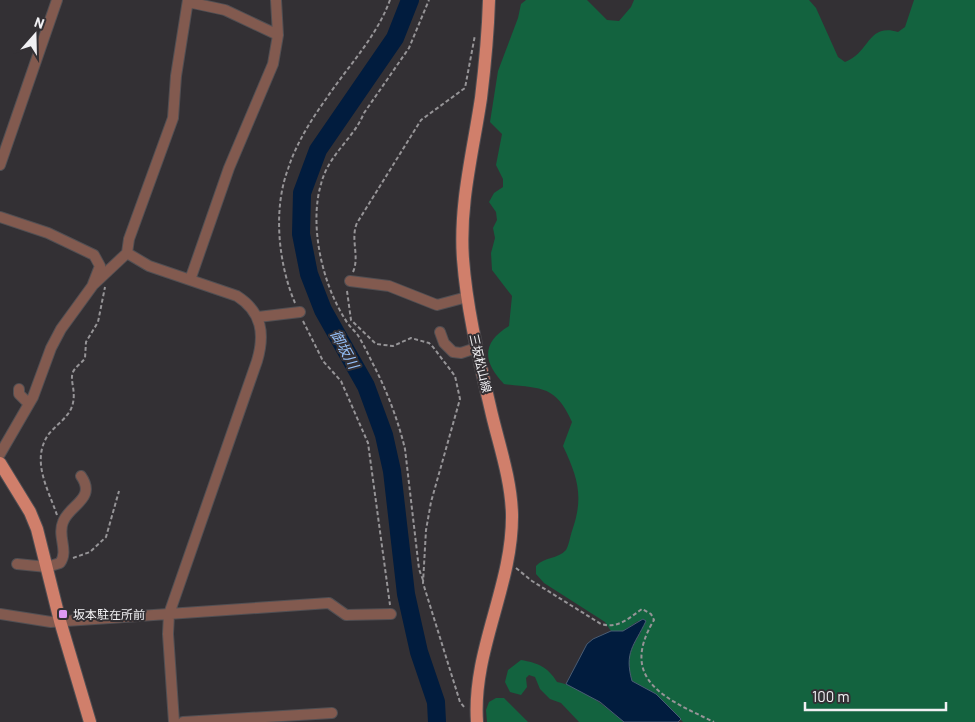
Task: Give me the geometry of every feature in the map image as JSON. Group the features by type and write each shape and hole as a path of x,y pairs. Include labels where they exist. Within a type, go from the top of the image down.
{"main road":[{"name":"三坂松山線","path":"476,716 485,645 508,563 512,515 510,490 476,348 467,298 463,258 463,207 484,73 489,0"},
{"path":"0,463 30,512 42,544 60,621 90,722"}],"street":[{"path":"0,165 57,0"},
{"path":"190,280 229,168 274,64 278,36 276,0"},
{"path":"93,285 127,253 130,239 173,118 176,76 188,1 225,10 278,36"},
{"path":"0,217 48,233 94,255 100,266 93,285 61,329 51,348 29,404 0,454"},
{"path":"127,253 149,266 237,296 247,302 258,316 262,335 257,361 169,614 168,634 174,722"},
{"path":"350,281 389,286 437,305 467,298"},
{"path":"258,316 300,312"},
{"path":"440,332 444,343 453,352 461,353 476,348"},
{"path":"19,389 19,394 29,404"},
{"path":"17,564 47,567 60,564 63,560 65,554 61,540 62,524 83,498 86,489 81,476"},
{"path":"0,614 60,621 329,603 346,615 391,614"},
{"path":"183,722 332,713"}],"path":[{"path":"390,0 379,26 326,99 300,141 288,168 280,211 280,241 292,296 323,361 341,381 368,443 391,614"},
{"path":"476,27 465,88 421,120 357,223 353,238 355,264 347,296 354,324 381,346 393,346 410,338 429,343 456,381 459,404 439,467 431,502 426,530 423,583 460,702 476,716"},
{"path":"62,524 46,484 40,455 50,432 71,408 75,394 72,376 76,367 85,358 86,342 98,322 106,290 102,278"},
{"path":"63,560 90,552 106,537 119,491"},
{"path":"508,563 532,581 601,624 611,626 621,623 642,609 651,614 654,620 645,636 641,652 642,667 652,686 673,701 714,722"}],"green space":[{"path":"526,0 587,0 607,20 619,21 631,7 634,0 809,0 816,8 838,57 845,62 853,58 874,35 888,30 898,32 905,27 914,0 975,0 975,722 683,722 656,694 632,681 629,660 631,650 641,632 638,621 623,631 611,631 605,622 544,583 536,574 536,566 539,563 566,550 576,519 578,488 563,446 572,422 559,401 546,391 504,384 492,368 488,353 493,339 509,326 512,296 492,270 491,253 495,238 493,228 497,220 496,212 489,202 494,193 503,187 503,179 496,165 502,134 490,122 498,71 518,18 521,4"},
{"path":"521,660 542,666 557,682 566,684 584,693 624,722 579,722 561,703 550,699 540,689 535,677 529,675 526,678 527,687 521,695 510,692 505,682 508,670"},
{"path":"496,698 504,698 528,722 487,722 486,710 489,702"}],"water":[{"path":"643,619 646,621 634,643 630,656 629,663 632,681 656,694 681,719 678,722 624,722 600,702 566,684 587,644 593,639 611,631 623,631"}],"waterway":[{"name":"御坂川","path":"410,0 395,38 318,150 302,193 301,234 309,274 323,310 366,386 384,435 392,471 406,594 419,652 436,702 437,722"}],"place":[{"name":"坂本駐在所前","path":"63,614"}]}
